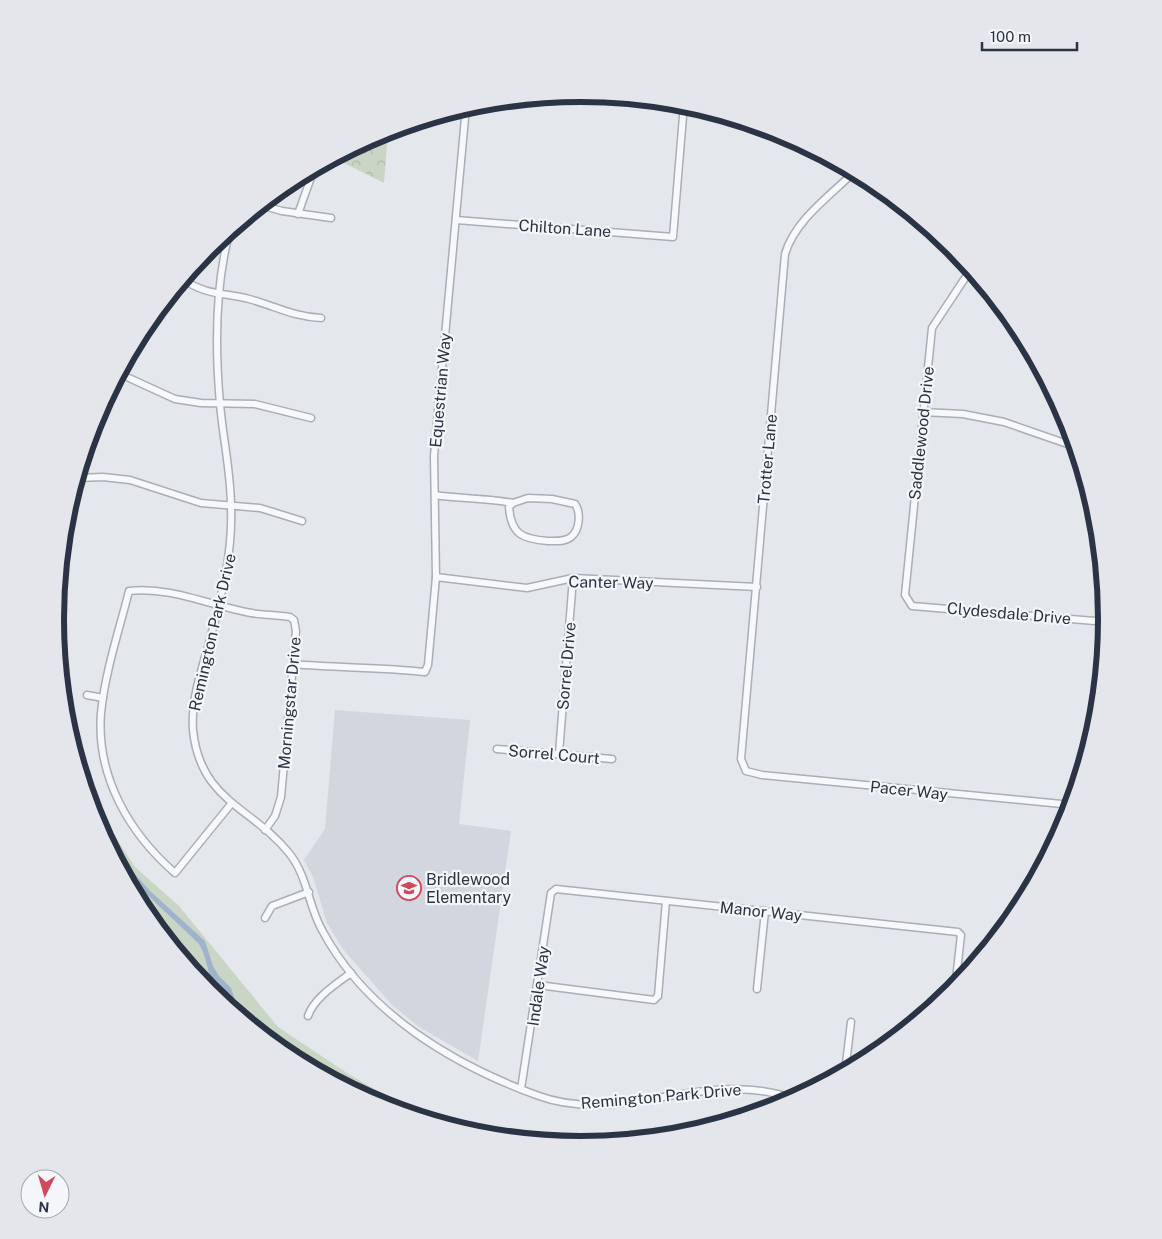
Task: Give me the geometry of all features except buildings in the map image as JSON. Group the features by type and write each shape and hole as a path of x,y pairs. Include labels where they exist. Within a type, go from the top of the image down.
{"street":[{"name":"Chilton Lane","path":"456,220 673,237 683,112"},
{"name":"Equestrian Way","path":"293,664 349,669 394,668 425,672 429,659 436,577 434,456 465,116"},
{"name":"Trotter Lane","path":"746,771 741,759 785,254 788,242 800,225 849,177"},
{"path":"298,214 310,179"},
{"path":"269,207 298,214 331,218"},
{"name":"Remington Park Drive","path":"227,243 220,295 217,356 231,506 231,549 196,689 193,726 197,750 205,772 213,786 231,804 265,830 292,856 301,871 322,931 351,973 373,999 404,1026 481,1071 542,1098 581,1105 727,1087 755,1088 782,1096"},
{"name":"Saddlewood Drive","path":"912,606 905,595 932,328 967,274"},
{"path":"189,282 199,289 220,295 245,298 300,317 321,318"},
{"path":"128,378 175,399 220,403 241,402 269,406 311,418"},
{"path":"922,412 963,414 1004,422 1068,444"},
{"path":"84,478 102,477 130,480 201,503 271,510 302,521"},
{"path":"435,495 482,500 492,498 513,503 528,498 552,499 575,504 580,515 574,534 570,538 559,542 528,539 517,531 510,521 509,507 513,503"},
{"name":"Canter Way","path":"436,577 527,588 573,578 757,587"},
{"name":"Sorrel Drive","path":"559,753 573,578"},
{"name":"Morningstar Drive","path":"103,698 130,591 141,589 165,593 252,613 290,617 294,620 296,631 280,802 275,816 265,830"},
{"name":"Clydesdale Drive","path":"912,606 1098,621"},
{"path":"87,695 103,698 103,747 114,791 136,832 175,873 231,804"},
{"name":"Sorrel Court","path":"497,749 612,759"},
{"name":"Pacer Way","path":"746,771 781,777 1064,804"},
{"name":"Manor Way","path":"559,889 949,930 958,932 961,936 956,975"},
{"name":"Indale Way","path":"521,1089 551,893 559,889"},
{"path":"265,918 272,906 309,892"},
{"path":"538,985 654,1000 658,996 666,901"},
{"path":"756,988 765,912"},
{"path":"308,1016 315,1003 351,973"},
{"path":"846,1063 850,1022"}],"shaded area":[{"name":"Bridlewood Elementary","path":"335,710 470,720 459,824 511,831 478,1061 419,1027 392,1005 342,948 327,923 313,877 304,860 325,829"}],"green space":[{"path":"387,140 384,183 341,162"},
{"path":"105,821 135,867 179,906 278,1027 350,1075 400,1103 352,1083 294,1050 266,1030 215,985 192,961 151,907 133,878"}],"water":[{"path":"125,862 150,891 205,941 213,966 219,976 231,988 234,1002 213,983 199,944 136,882"}],"waterway":[{"path":"215,981 224,993"}],"place":[{"name":"Bridlewood Elementary","path":"409,888"}]}
